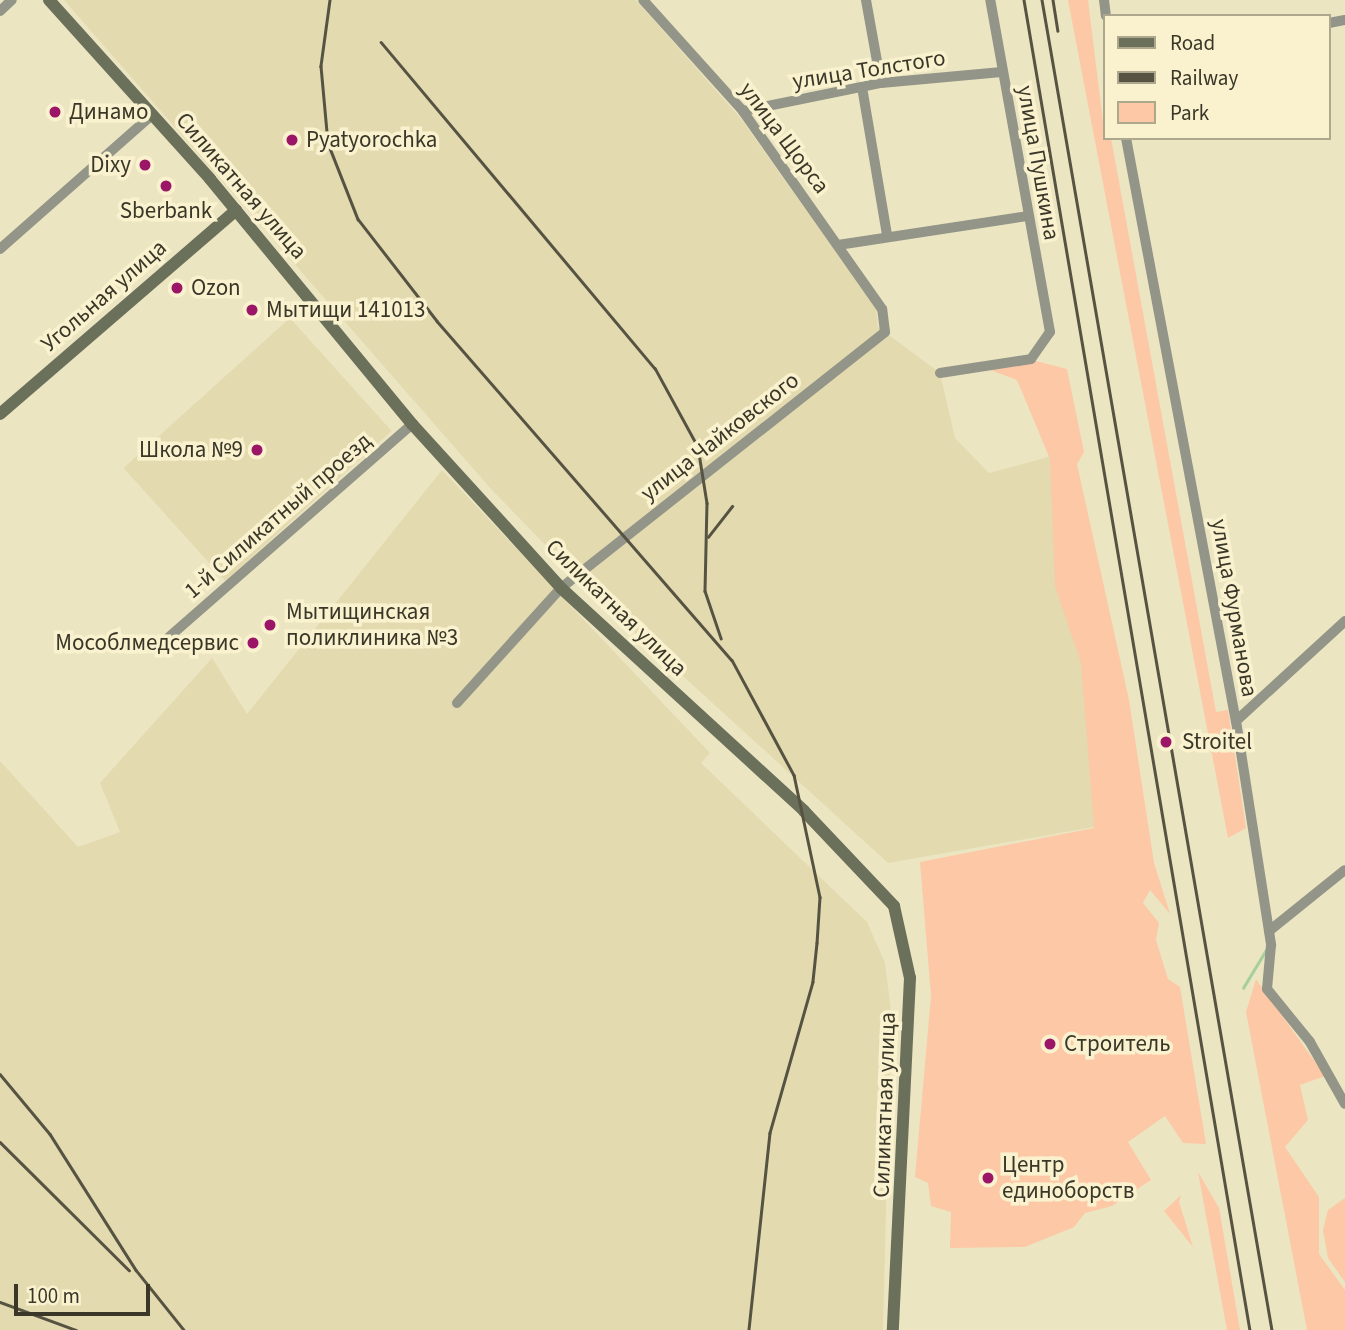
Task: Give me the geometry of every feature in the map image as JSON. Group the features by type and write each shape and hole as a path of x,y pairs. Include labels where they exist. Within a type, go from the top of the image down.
{"street":[{"path":"0,11 12,0"},
{"name":"Силикатная улица","path":"49,0 236,210 412,424 561,588 804,811 894,906 910,978 893,1330"},
{"name":"улица Щорса","path":"643,0 743,111 882,309"},
{"path":"866,0 881,83"},
{"name":"улица Пушкина","path":"940,373 1031,359 1050,332 990,0"},
{"name":"улица Толстого","path":"743,111 881,83 1002,72"},
{"path":"862,87 887,235"},
{"path":"0,248 151,116"},
{"name":"улица Фурманова","path":"1126,140 1236,721 1269,931 1266,989 1310,1042 1345,1104"},
{"name":"Угольная улица","path":"0,414 236,210"},
{"path":"838,244 1027,216"},
{"name":"улица Чайковского","path":"561,588 885,332 882,309"},
{"name":"1-й Силикатный проезд","path":"169,637 412,424"},
{"path":"457,703 561,588"},
{"path":"1236,721 1345,621"},
{"path":"1269,931 1345,870"}],"shaded area":[{"path":"64,0 636,0 742,120 876,309 878,327 940,373 955,438 989,473 1056,455 1100,678 1094,827 888,863 593,594 491,489"},
{"name":"Школа №9","path":"290,318 392,431 225,581 124,468"},
{"path":"442,470 710,753 701,763 867,922 885,963 891,1011 883,1330 0,1330 0,761 78,847 120,832 100,783 212,658 247,714"}],"green space":[{"path":"1068,0 1088,0 1104,140 1111,140 1216,712 1228,710 1246,828 1228,838"},
{"name":"Строитель","path":"1032,360 1067,369 1084,452 1077,464 1129,700 1154,863 1170,914 1150,890 1143,903 1159,923 1156,940 1168,979 1180,987 1206,1144 1183,1143 1165,1116 1128,1142 1151,1180 1112,1206 1085,1213 1074,1227 1025,1247 950,1248 951,1212 931,1206 928,1183 915,1177 931,996 920,862 1094,828 1081,663 1055,586 1050,459 1017,380 985,368"},
{"path":"1256,979 1325,1076 1300,1085 1308,1120 1285,1147 1319,1197 1319,1254 1345,1290 1345,1330 1307,1330 1246,1012"},
{"path":"1198,1172 1219,1208 1240,1330 1227,1330"},
{"path":"1181,1195 1179,1202 1193,1247 1164,1211"},
{"path":"1345,1198 1345,1282 1328,1258 1323,1230 1328,1210"}],"waterway":[{"path":"1243,988 1266,950"}],"railway":[{"path":"330,0 321,66 328,143 358,219 437,321 732,660 794,775 820,897 817,943 813,982 770,1133 749,1330"},
{"path":"1024,0 1250,1330"},
{"path":"1042,0 1272,1330"},
{"path":"1053,0 1058,31"},
{"path":"381,42 655,368 698,447 707,503 705,591 721,638"},
{"path":"708,537 732,506"},
{"path":"0,1074 50,1134 136,1270 184,1330"},
{"path":"0,1142 129,1270"},
{"path":"0,1302 76,1330"}],"place":[{"name":"Динамо","path":"55,112"},
{"name":"Pyatyorochka","path":"292,140"},
{"name":"Dixy","path":"145,165"},
{"name":"Sberbank","path":"166,186"},
{"name":"Ozon","path":"177,288"},
{"name":"Мытищи 141013","path":"252,310"},
{"name":"Школа №9","path":"257,450"},
{"name":"Мытищинская поликлиника №3","path":"270,625"},
{"name":"Мособлмедсервис","path":"253,643"},
{"name":"Stroitel","path":"1166,742"},
{"name":"Строитель","path":"1050,1044"},
{"name":"Центр единоборств","path":"988,1178"}]}
